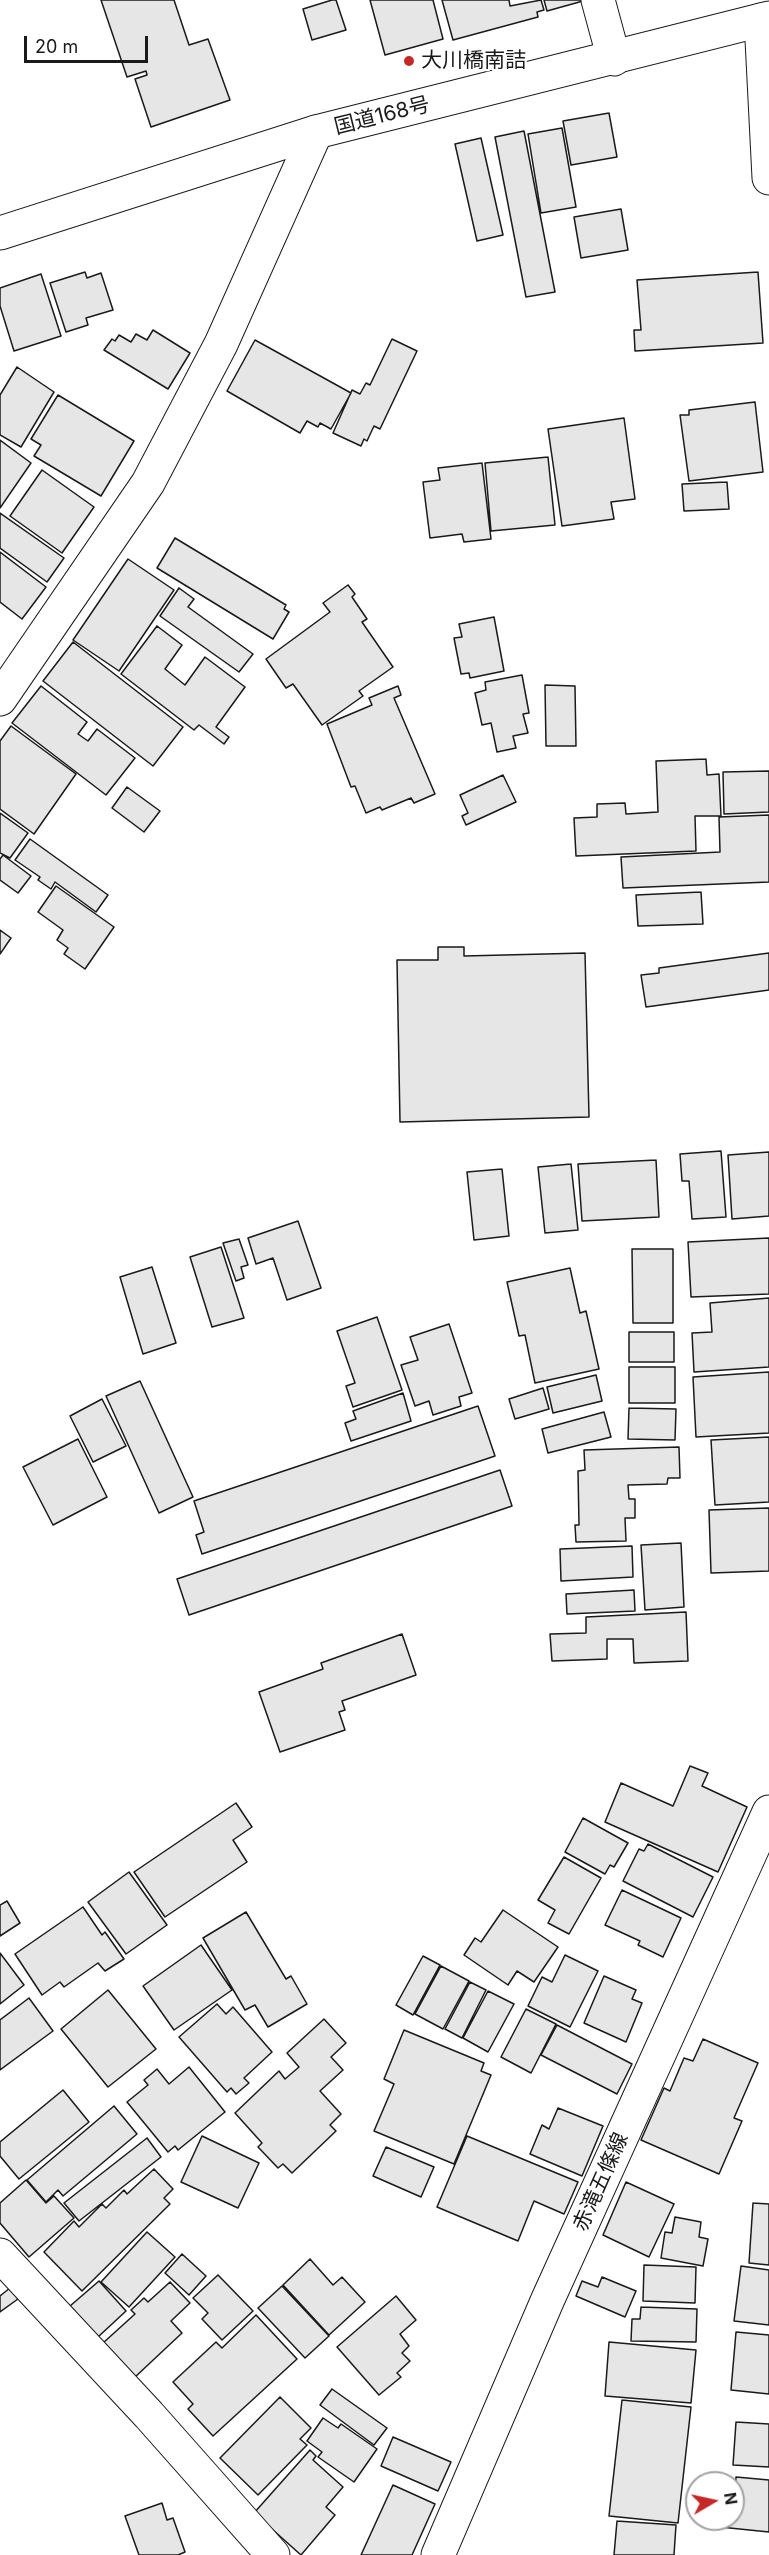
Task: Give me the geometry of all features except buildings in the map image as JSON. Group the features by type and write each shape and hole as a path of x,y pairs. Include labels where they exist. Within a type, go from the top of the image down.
{"main road":[{"path":"598,0 614,59"},
{"path":"765,19 769,178"},
{"name":"国道168号","path":"0,233 316,132 614,59 765,19"},
{"path":"0,699 148,483 221,344 316,132"},
{"name":"赤滝五條線","path":"438,2555 548,2299 769,1812"},
{"path":"0,2255 149,2415 273,2555"}],"place":[{"name":"大川橋南詰","path":"409,61"}]}
